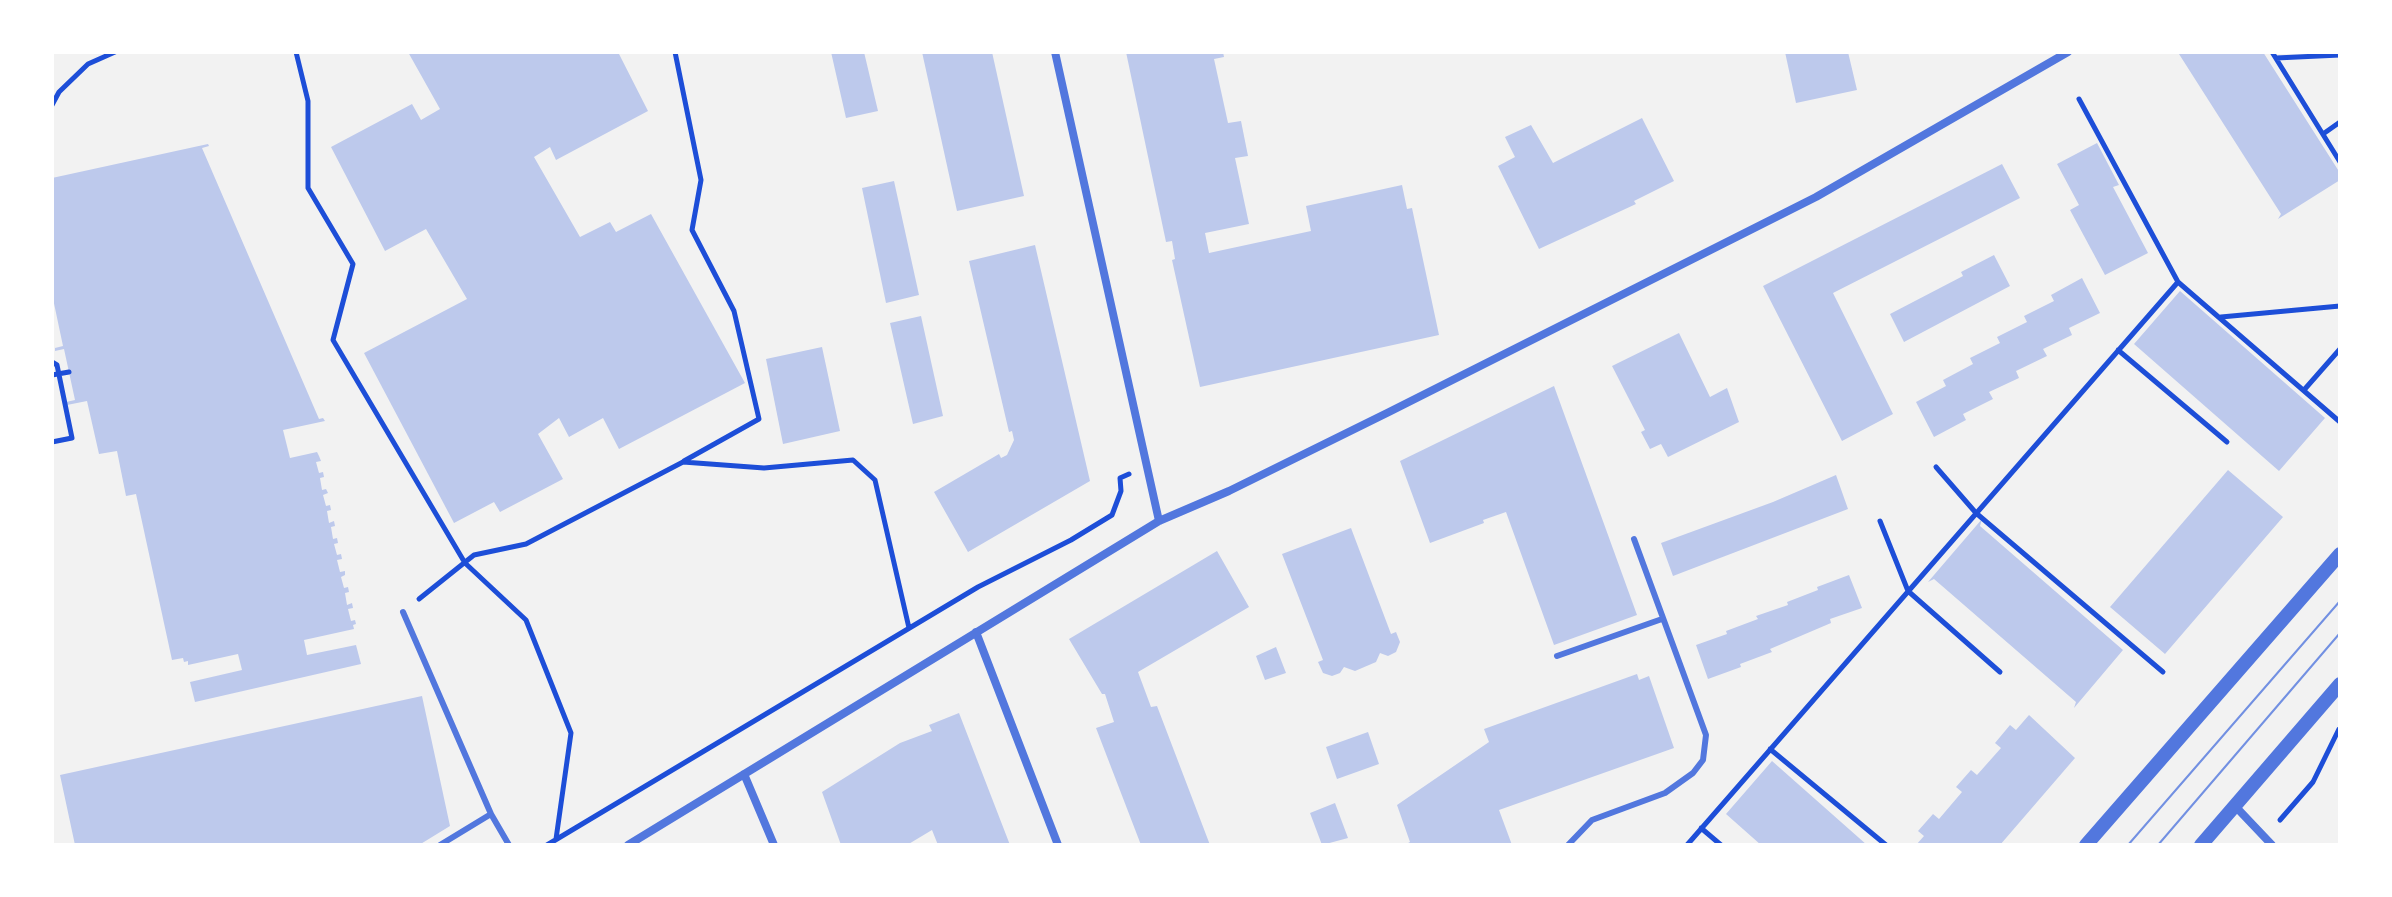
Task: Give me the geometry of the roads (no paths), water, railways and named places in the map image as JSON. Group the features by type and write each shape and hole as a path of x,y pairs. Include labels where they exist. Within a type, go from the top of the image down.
{"street":[{"path":"1055,52 1159,521"},
{"path":"628,845 1159,521 1229,491 1402,406 1816,197 2068,52"},
{"path":"2086,845 2340,554"},
{"path":"976,632 1058,845"},
{"path":"2201,845 2340,684"},
{"path":"744,774 774,845"},
{"path":"2235,806 2269,842"}],"lane":[{"path":"1568,845 1592,820 1665,793 1693,773 1703,760 1706,735 1634,539"},
{"path":"403,612 491,814 509,845"},
{"path":"1557,656 1662,619"},
{"path":"440,845 491,814"}],"tram line":[{"path":"2128,845 2340,601"},
{"path":"2158,845 2340,633"}]}
